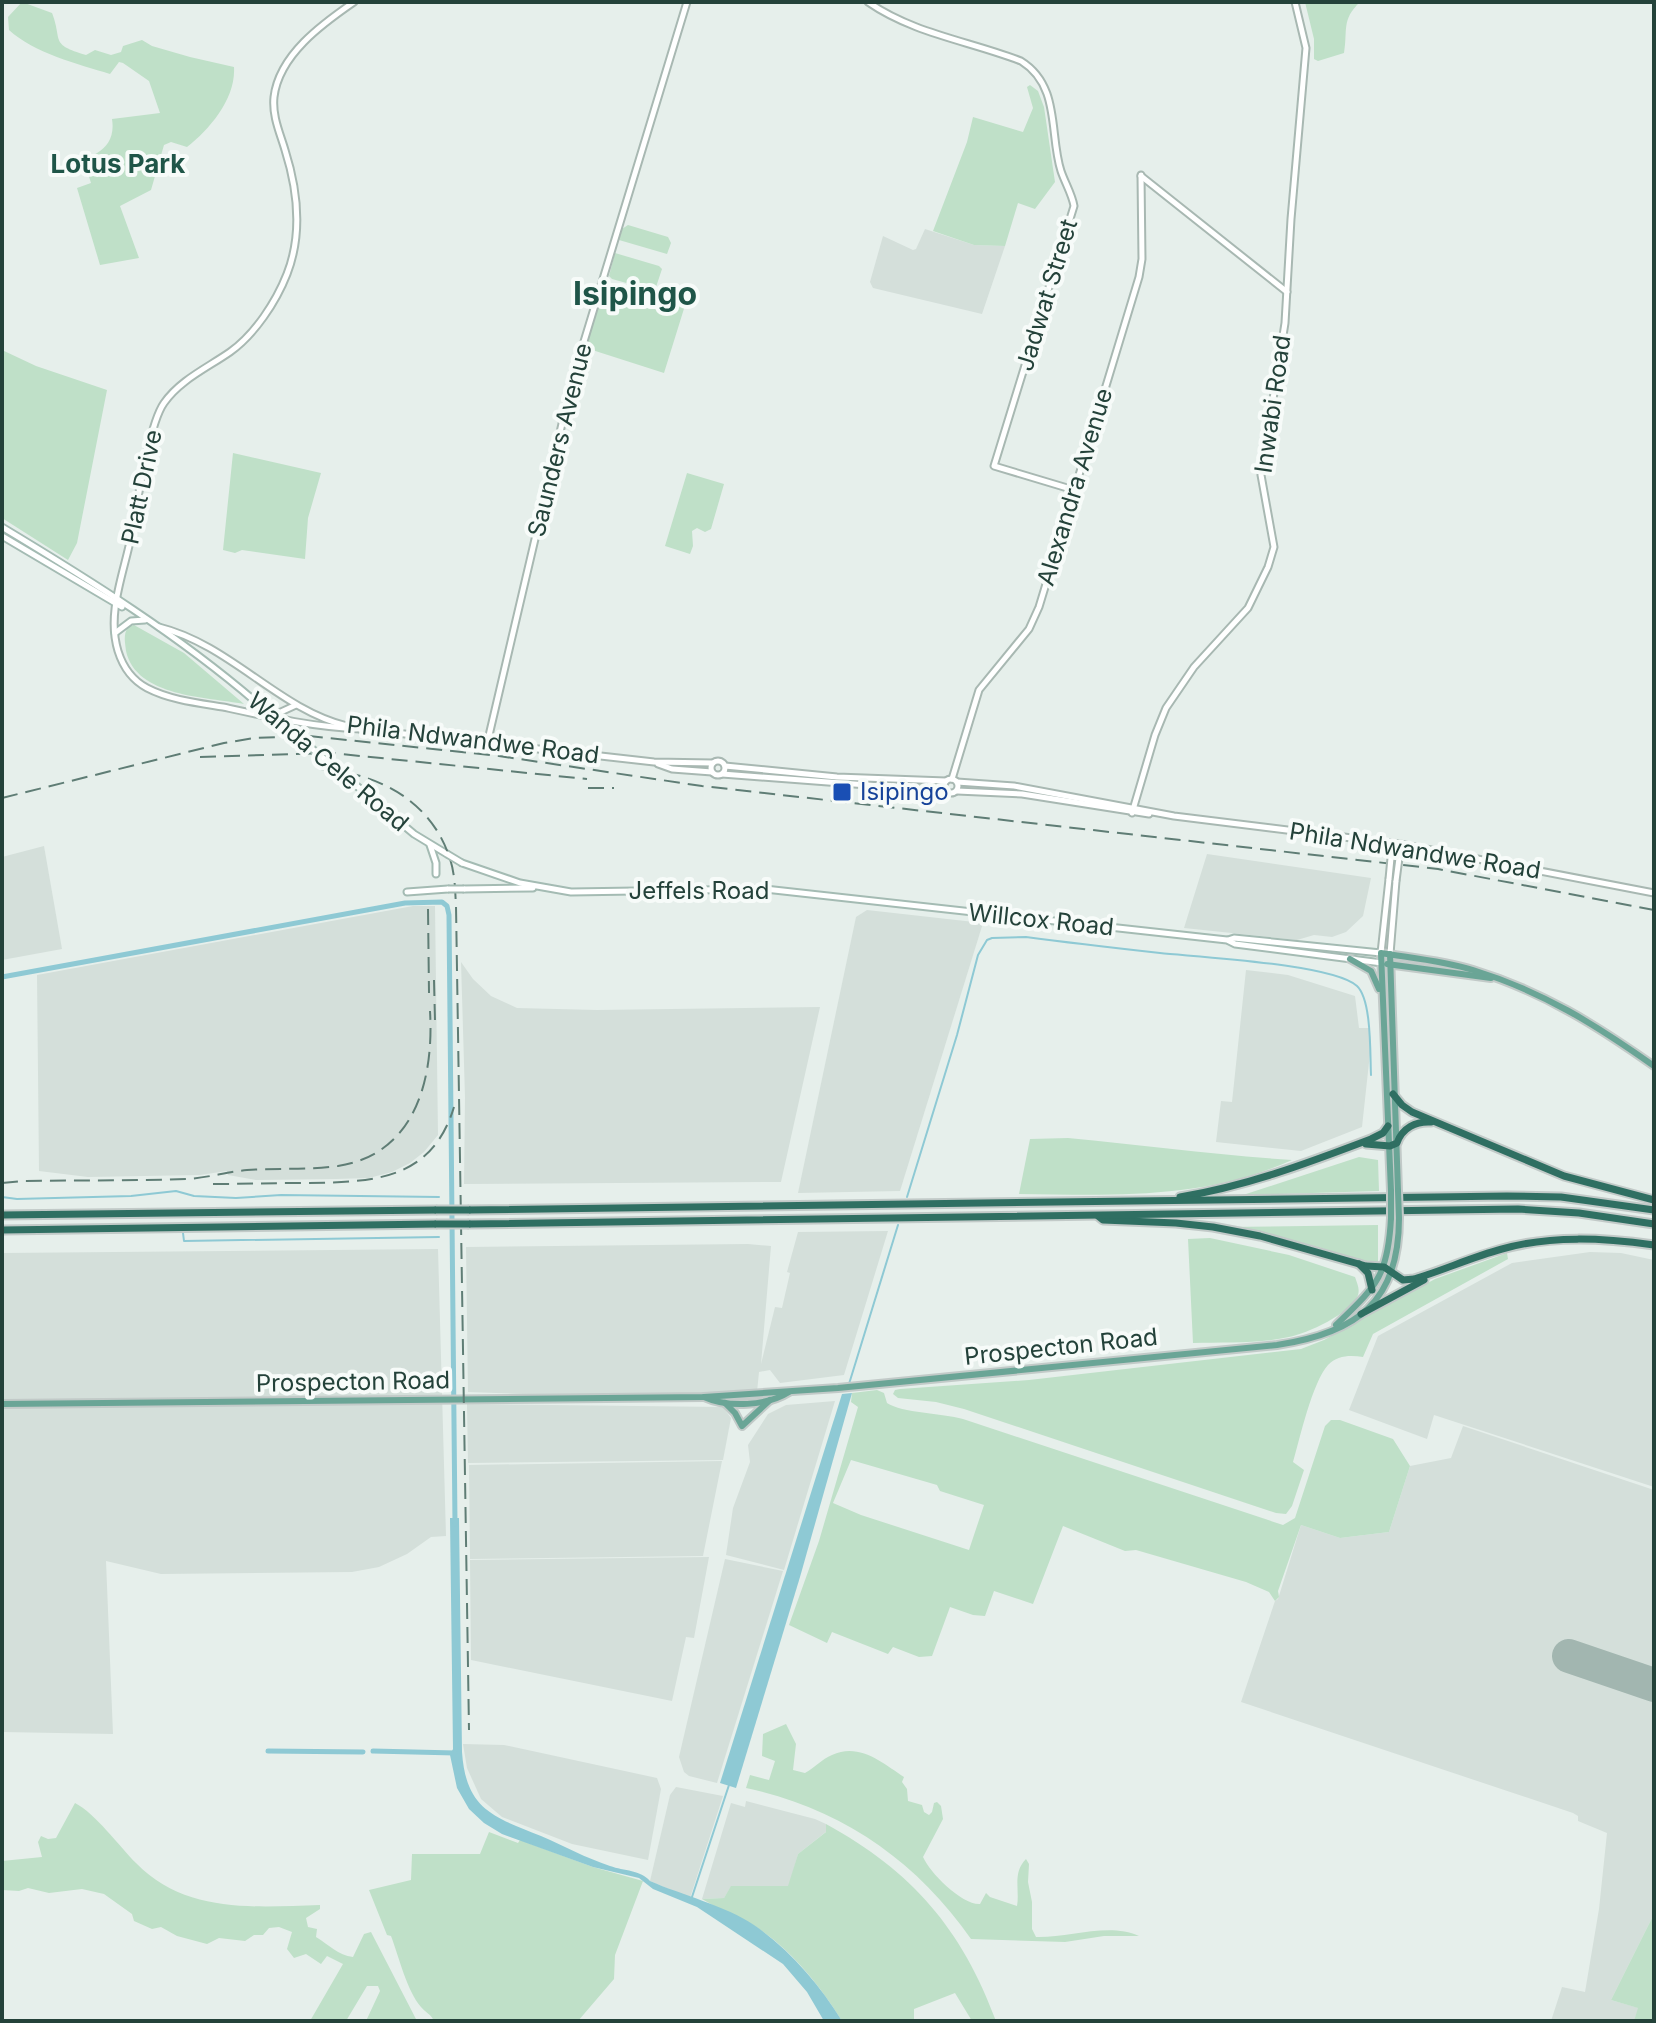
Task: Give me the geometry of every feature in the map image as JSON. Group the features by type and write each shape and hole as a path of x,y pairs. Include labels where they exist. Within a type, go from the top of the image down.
{"highway":[{"path":"1393,1094 1402,1105 1437,1123 1564,1176 1654,1200"},
{"path":"1359,1144 1393,1144 1410,1126 1419,1122 1437,1123"},
{"path":"1159,1200 1244,1184 1359,1144 1380,1135 1388,1126"},
{"path":"2,1212 469,1210 1520,1196 1607,1202 1654,1210"},
{"path":"2,1230 1518,1209 1579,1213 1654,1224"},
{"path":"1097,1215 1103,1220 1176,1223 1260,1236 1358,1264 1384,1267 1399,1278 1409,1280 1478,1256 1538,1241 1602,1238 1654,1245"},
{"path":"1358,1264 1368,1273 1372,1290"},
{"path":"1361,1314 1440,1271"}],"main road":[{"path":"1381,953 1471,969 1502,980 1576,1013 1654,1066"},
{"name":"Prospecton Road","path":"1381,953 1388,1126 1393,1144"},
{"name":"Prospecton Road","path":"2,1404 704,1397 838,1388 1277,1345 1307,1339 1361,1314 1380,1294 1392,1273 1398,1250 1394,1191 1390,954"},
{"path":"1350,959 1367,967 1374,975 1382,1000"},
{"path":"1382,963 1502,980"},
{"name":"Prospecton Road","path":"1334,1328 1372,1290 1384,1267 1395,1218"},
{"path":"704,1397 725,1403 746,1403 772,1399 789,1392"},
{"path":"725,1403 742,1426 772,1399"}],"street":[{"name":"Platt Drive","path":"354,2 304,43 284,68 277,84 275,116 297,198 297,229 291,263 268,310 248,336 234,350 176,389 161,406 116,601 115,633 123,664 133,679 169,697 299,724 360,729"},
{"name":"Saunders Avenue","path":"487,744 572,381 687,2"},
{"name":"Jadwat Street","path":"868,2 881,11 936,34 1021,61 1038,78 1049,98 1061,171 1074,206 994,466 1074,490"},
{"name":"Inwabi Road","path":"1132,810 1166,708 1194,667 1248,608 1272,557 1275,542 1261,475 1285,323 1306,48 1295,2"},
{"name":"Alexandra Avenue","path":"952,781 979,690 1033,623 1141,269 1141,175 1287,292"},
{"name":"Wanda Cele Road","path":"2,527 195,652 429,844 487,873 542,888"},
{"name":"Wanda Cele Road","path":"2,536 116,601"},
{"path":"115,633 131,621 146,620"},
{"name":"Phila Ndwandwe Road","path":"158,627 182,634 220,653 296,705 322,718 360,729 654,762 713,763 719,760 725,766 837,777 1014,786 1132,810"},
{"path":"269,717 296,705"},
{"name":"Phila Ndwandwe Road","path":"654,762 672,769 722,774"},
{"path":"712,772 713,763"},
{"path":"725,766 722,774 946,791 952,781"},
{"path":"952,781 957,791"},
{"name":"Phila Ndwandwe Road","path":"946,791 1022,794 1397,844 1654,893"},
{"path":"429,844 436,863 436,874"},
{"name":"Prospecton Road","path":"1381,953 1389,879 1397,844"},
{"name":"Prospecton Road","path":"1390,954 1395,858"},
{"path":"407,892 542,888"},
{"name":"Jeffels Road","path":"542,888 588,892 765,889 855,899"},
{"name":"Willcox Road","path":"855,899 1227,940 1235,944 1382,963"},
{"name":"Willcox Road","path":"1227,940 1234,938 1381,953"}],"shaded area":[{"path":"925,229 974,245 1005,246 982,314 873,288 870,282 883,236 913,250"},
{"path":"44,846 62,949 2,960 2,857"},
{"path":"1207,854 1371,878 1363,916 1346,932 1332,937 1314,935 1297,940 1184,928"},
{"path":"413,906 435,906 438,1135 410,1163 369,1178 336,1179 256,1180 228,1175 227,1171 200,1175 88,1177 39,1171 37,975"},
{"path":"867,910 983,923 900,1191 798,1193 856,917"},
{"path":"461,962 491,996 517,1008 820,1007 781,1182 464,1184"},
{"path":"1246,970 1288,975 1355,996 1359,1028 1369,1028 1371,1044 1362,1127 1301,1151 1216,1142 1221,1101 1232,1102"},
{"path":"888,1231 844,1375 780,1383 770,1370 759,1372 756,1402 468,1392 466,1247 771,1246 761,1364 775,1307 782,1308 790,1273 787,1272 798,1232"},
{"path":"438,1249 446,1536 431,1537 407,1554 379,1567 352,1572 161,1574 106,1561 113,1734 2,1732 2,1253"},
{"path":"1590,1252 1621,1253 1654,1260 1654,1487 1434,1415 1427,1439 1349,1410 1378,1336 1512,1263"},
{"path":"835,1401 784,1570 726,1555 733,1508 750,1462 748,1445 768,1414 786,1405"},
{"path":"467,1404 723,1407 731,1418 723,1460 468,1463"},
{"path":"1463,1426 1654,1490 1654,1914 1611,2000 1639,2008 1634,2021 1551,2021 1562,1987 1585,1992 1599,1909 1607,1833 1578,1821 1578,1816 1573,1813 1241,1702 1301,1525 1340,1538 1389,1532 1410,1466 1451,1458"},
{"path":"722,1461 703,1556 470,1559 469,1465"},
{"path":"709,1557 694,1638 686,1637 672,1701 471,1660 470,1560"},
{"path":"725,1559 783,1571 717,1783 689,1776 684,1772 679,1757"},
{"path":"463,1744 504,1745 657,1778 661,1789 648,1860 572,1844 502,1817 481,1799 467,1768"},
{"path":"676,1787 723,1796 690,1898 650,1881 670,1795"},
{"path":"746,1801 815,1819 826,1824 827,1831 798,1854 789,1886 731,1887 724,1898 702,1899 731,1803 745,1807"}],"green space":[{"path":"22,2 52,13 62,44 86,55 95,50 111,55 121,52 123,46 142,40 152,46 234,67 231,90 213,122 187,147 171,142 164,145 151,190 120,206 139,258 100,265 77,188 91,183 87,170 69,175 66,167 106,146 112,119 160,113 149,81 123,63 119,62 110,74 57,57 19,38 9,30 8,17"},
{"path":"1305,2 1360,2 1350,14 1346,26 1344,53 1318,61 1314,59 1314,39"},
{"path":"1030,85 1038,91 1044,107 1055,182 1035,209 1018,203 1005,246 974,245 933,231 967,142 973,117 1023,132 1033,108 1027,87"},
{"path":"628,225 668,237 671,243 667,254 619,240 622,229"},
{"path":"615,253 659,266 662,269 656,287 648,289 612,279 609,276"},
{"path":"605,284 650,297 658,297 665,292 687,299 664,373 586,348"},
{"path":"2,350 36,366 107,390 77,543 68,560 2,518"},
{"path":"233,453 321,473 308,518 305,559 223,550"},
{"path":"687,473 724,484 711,529 705,532 697,528 692,531 690,554 665,546"},
{"path":"134,625 184,653 244,704 175,692 143,678 132,666 126,651 125,633 128,627"},
{"path":"1068,1138 1292,1160 1259,1173 1192,1189 1124,1194 1019,1194 1030,1139"},
{"path":"1359,1157 1378,1160 1379,1191 1243,1195"},
{"path":"1378,1225 1378,1261 1367,1265 1315,1246 1224,1227"},
{"path":"1210,1238 1289,1255 1355,1277 1358,1295 1338,1315 1297,1335 1253,1342 1193,1343 1188,1239"},
{"path":"1507,1253 1508,1259 1373,1334 1363,1357 1344,1356 1328,1365 1317,1384 1303,1426 1293,1462 1304,1470 1292,1506 1286,1514 964,1409 898,1398 893,1394 900,1389 1029,1380 1301,1349 1324,1340 1435,1279"},
{"path":"877,1390 884,1393 887,1403 894,1406 963,1419 1283,1525 1295,1518 1325,1426 1331,1420 1340,1420 1393,1439 1410,1466 1389,1532 1340,1538 1301,1525 1278,1591 1279,1597 1275,1601 1269,1592 1246,1582 1136,1550 1125,1551 1063,1526 1033,1604 994,1591 985,1616 950,1607 932,1656 919,1657 893,1647 888,1654 832,1632 827,1643 789,1625 819,1541 858,1407 851,1402 852,1393","holes":["851,1460 937,1485 940,1491 984,1505 969,1550 833,1503"]},
{"path":"786,1724 796,1744 793,1770 805,1773 832,1755 852,1751 861,1753 879,1760 904,1777 902,1782 907,1789 908,1801 922,1805 924,1812 929,1815 937,1802 941,1806 943,1819 923,1857 939,1879 964,1899 980,1904 986,1893 1017,1906 1019,1870 1026,1859 1029,1864 1032,1929 1036,1937 1102,1930 1139,1936 1104,1936 1065,1942 971,1939 926,1885 873,1841 813,1809 746,1788 750,1775 769,1780 775,1761 762,1756 763,1734"},
{"path":"75,1803 99,1822 136,1863 156,1880 177,1891 222,1904 320,1905 320,1909 306,1918 308,1927 317,1929 316,1937 348,1956 353,1957 364,1934 371,1932 417,2021 366,2021 380,1991 378,1986 367,1986 346,2021 310,2021 343,1964 327,1956 321,1964 306,1954 294,1958 287,1949 292,1932 279,1927 269,1928 263,1935 254,1935 245,1941 219,1938 207,1944 134,1921 132,1914 104,1894 82,1889 49,1893 28,1888 2,1890 2,1861 42,1857 38,1842 41,1836 56,1838"},
{"path":"826,1824 884,1862 930,1906 967,1958 996,2021 972,2021 955,1993 914,2009 914,2021 842,2021 813,1980 779,1944 753,1925 702,1899 724,1898 731,1886 788,1886 798,1854 826,1832"},
{"path":"489,1832 643,1881 615,1955 614,1979 578,2021 434,2021 412,1992 391,1936 387,1935 369,1890 411,1880 412,1854 480,1854"},
{"path":"1654,1914 1654,2021 1634,2021 1638,2008 1611,2000"}],"water":[{"path":"852,1393 736,1788 720,1783 842,1394"},
{"path":"450,1518 459,1518 462,1752 469,1787 476,1799 485,1809 509,1823 601,1863 632,1871 743,1918 780,1945 803,1968 842,2021 824,2021 807,1992 783,1964 697,1907 653,1889 639,1878 593,1867 502,1834 469,1809 457,1788 450,1755 453,1749"}],"waterway":[{"path":"2,977 405,903 442,902 447,906 455,1524"},
{"path":"907,1197 978,955 987,940 992,938 1026,937 1264,963 1343,978 1357,986 1365,1003 1371,1075"},
{"path":"2,1197 131,1196 176,1191 194,1196 236,1198 281,1195 439,1197"},
{"path":"849,1384 898,1225"},
{"path":"183,1233 184,1241 439,1237"},
{"path":"268,1751 363,1752"},
{"path":"373,1751 455,1753"},
{"path":"691,1900 729,1785"}],"runway":[{"path":"1569,1656 1654,1685"}],"railway":[{"path":"2,798 224,743 254,738 309,736 499,756 702,786 1438,869 1654,910"},
{"path":"200,757 331,753 587,779"},
{"path":"321,769 362,776 399,793 415,805 440,836 454,874 469,1730"},
{"path":"588,788 614,788"},
{"path":"428,909 429,993"},
{"path":"434,980 435,1021"},
{"path":"2,1183 186,1179 247,1170 338,1166 365,1159 386,1146 415,1109 428,1062 430,1011"},
{"path":"213,1184 329,1183 396,1173 414,1164 430,1150 444,1132 454,1107"}],"place":[{"name":"Isipingo","path":"842,792"}],"district":[{"name":"Lotus Park","path":"118,164"},
{"name":"Isipingo","path":"635,294"}]}
